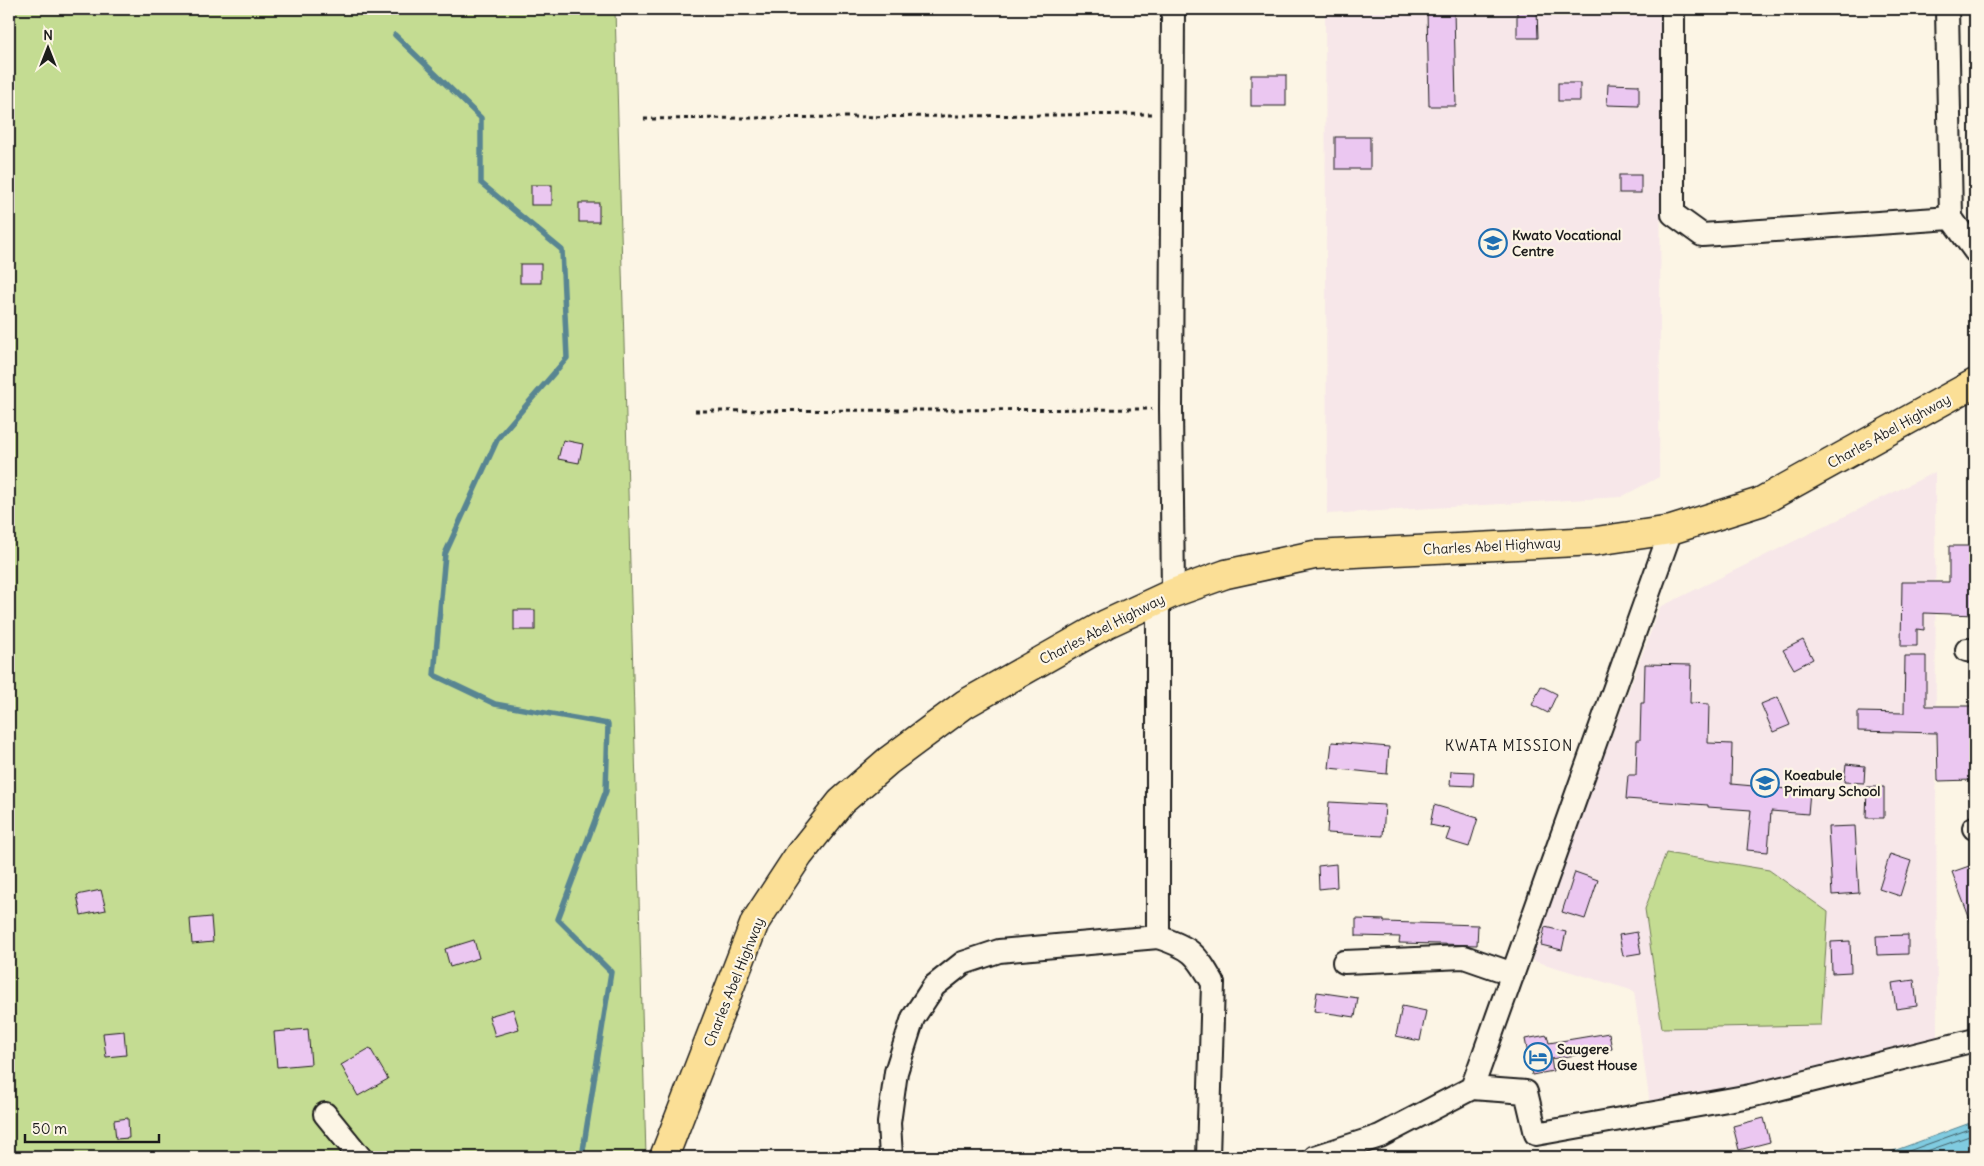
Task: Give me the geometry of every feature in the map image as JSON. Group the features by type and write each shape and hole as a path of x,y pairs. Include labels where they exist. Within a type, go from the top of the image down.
{"main road":[{"name":"Charles Abel Highway","path":"664,1157 755,922 798,855 841,802 888,761 965,704 1106,624 1165,596 1226,574 1314,555 1596,541 1671,530 1760,502 1975,383"}],"street":[{"path":"1158,937 1171,408 1173,9"},
{"path":"1673,9 1673,214 1702,235 1951,218"},
{"path":"1947,9 1951,218 1975,251"},
{"path":"1472,1088 1671,530"},
{"path":"891,1157 889,1123 896,1072 913,1018 934,986 963,963 999,951 1158,937 1180,944 1199,959 1213,984 1208,1157"},
{"path":"1344,962 1464,957 1513,974"},
{"path":"1315,1157 1380,1136 1472,1088 1526,1092 1536,1134 1750,1096 1975,1040"},
{"path":"325,1114 360,1157"}],"path":[{"path":"644,119 1172,114"},
{"path":"695,411 1171,408"}],"shaded area":[{"name":"Kwato Vocational Centre","path":"1325,9 1662,9 1659,477 1621,497 1327,514"},
{"name":"Koeabule Primary School","path":"1935,472 1937,1042 1650,1105 1634,991 1528,959 1660,607"}],"green space":[{"path":"9,9 615,9 646,1157 9,1157"},
{"path":"1666,853 1769,870 1828,912 1821,1025 1662,1028 1645,909"}],"water":[{"path":"1975,1122 1975,1157 1877,1157 1970,1123"}],"building":[{"path":"1427,9 1454,9 1456,106 1429,106"},
{"path":"1517,9 1537,9 1538,38 1517,38"},
{"path":"1251,75 1286,75 1286,106 1251,106"},
{"path":"1558,83 1580,83 1580,101 1558,101"},
{"path":"1608,84 1639,85 1639,106 1607,105"},
{"path":"1335,137 1370,137 1370,169 1335,169"},
{"path":"1619,175 1641,175 1641,193 1619,193"},
{"path":"531,185 552,185 552,205 531,205"},
{"path":"579,203 599,203 599,222 579,222"},
{"path":"520,264 541,264 541,283 520,283"},
{"path":"563,440 583,444 579,463 558,459"},
{"path":"1949,546 1975,546 1975,615 1924,613 1924,630 1917,629 1917,646 1901,646 1902,582 1949,582"},
{"path":"514,610 535,610 535,630 514,630"},
{"path":"1803,640 1813,659 1794,669 1783,650"},
{"path":"1905,656 1926,656 1926,706 1975,706 1975,732 1970,732 1972,780 1938,781 1937,733 1858,731 1858,712 1904,713"},
{"path":"1645,664 1691,665 1690,703 1709,704 1708,743 1732,744 1731,784 1810,791 1808,814 1771,811 1768,852 1747,850 1751,810 1626,799 1628,775 1636,775 1637,740 1640,740 1641,703 1644,703"},
{"path":"1541,686 1557,694 1548,713 1532,705"},
{"path":"1778,697 1790,725 1773,732 1761,704"},
{"path":"1332,742 1389,747 1387,774 1329,768"},
{"path":"1846,764 1865,766 1864,783 1844,782"},
{"path":"1451,771 1474,772 1473,786 1450,785"},
{"path":"1867,787 1884,787 1884,818 1866,818"},
{"path":"1329,802 1385,805 1383,836 1327,833"},
{"path":"1434,805 1478,818 1469,847 1446,840 1450,829 1430,825"},
{"path":"1855,826 1859,893 1832,895 1828,827"},
{"path":"1890,854 1911,861 1900,896 1879,889"},
{"path":"1336,864 1337,887 1319,889 1318,866"},
{"path":"1975,864 1975,930 1974,930 1952,872"},
{"path":"1575,872 1598,880 1585,919 1562,912"},
{"path":"101,890 106,910 81,915 77,895"},
{"path":"211,917 213,942 192,944 190,919"},
{"path":"1356,919 1384,920 1384,922 1478,925 1477,945 1399,943 1400,937 1356,936"},
{"path":"1545,927 1566,932 1562,950 1541,945"},
{"path":"1637,932 1641,953 1623,956 1619,935"},
{"path":"1908,935 1908,954 1877,955 1876,936"},
{"path":"474,940 479,958 450,967 445,949"},
{"path":"1850,941 1851,972 1832,973 1831,942"},
{"path":"1914,980 1917,1006 1896,1009 1892,983"},
{"path":"1317,992 1358,998 1355,1017 1314,1011"},
{"path":"1402,1006 1426,1011 1420,1041 1396,1036"},
{"path":"513,1009 519,1029 495,1036 489,1016"},
{"path":"308,1029 311,1064 277,1067 274,1032"},
{"path":"124,1031 126,1055 106,1057 103,1033"},
{"path":"1609,1033 1612,1049 1551,1059 1553,1071 1532,1075 1525,1039 1547,1035 1549,1043"},
{"path":"370,1048 388,1079 358,1096 341,1065"},
{"path":"128,1118 129,1138 116,1139 114,1120"},
{"path":"1764,1118 1770,1142 1739,1150 1733,1126"}],"waterway":[{"path":"395,35 481,118 481,183 562,250 567,358 498,438 445,554 434,675 495,704 608,724 606,791 558,919 611,972 582,1157"}],"place":[{"name":"Kwato Vocational Centre","path":"1493,243"},
{"name":"Koeabule Primary School","path":"1765,783"},
{"name":"Saugere Guest House","path":"1538,1057"}],"district":[{"name":"KWATA MISSION","path":"1509,746"}]}
